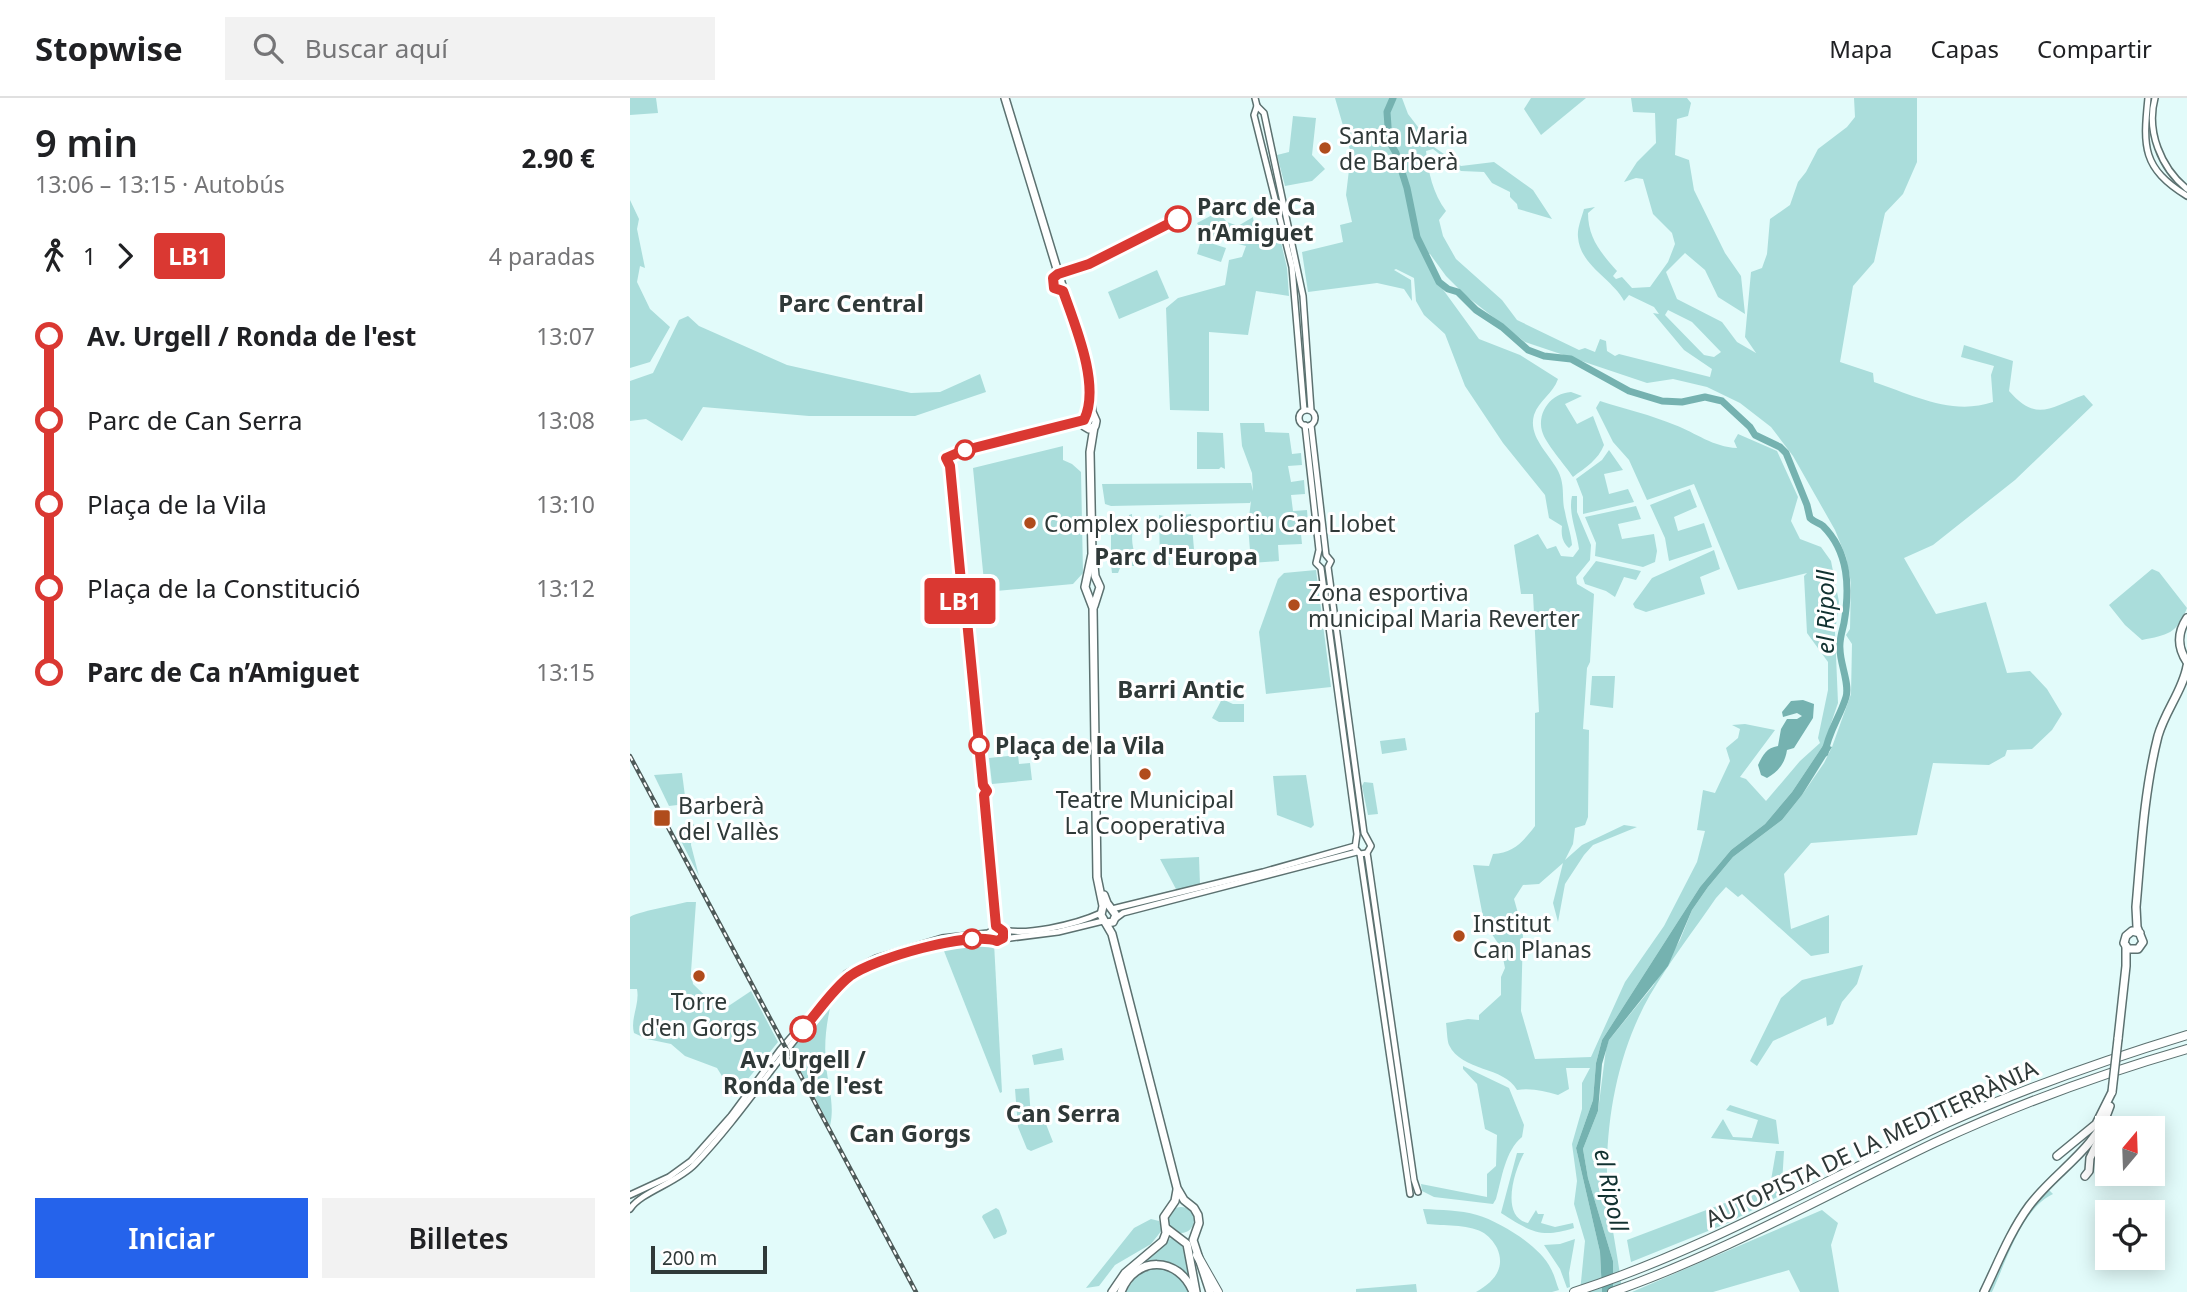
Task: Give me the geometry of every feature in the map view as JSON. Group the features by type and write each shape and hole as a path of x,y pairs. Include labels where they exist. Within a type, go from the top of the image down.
{"highway":[{"name":"AUTOPISTA DE LA MEDITERRÀNIA","path":"1574,1292 1645,1267 1739,1226 1970,1113 2076,1071 2187,1035"},
{"name":"AUTOPISTA DE LA MEDITERRÀNIA","path":"1612,1292 1731,1244 1970,1127 2057,1091 2187,1049"},
{"path":"2137,1063 2153,1063 2187,1054"},
{"path":"1197,1255 1218,1292"}],"main road":[{"path":"1005,98 1085,361 1096,423 1090,427"},
{"path":"1089,394 1083,422 1090,427"},
{"path":"1085,418 1094,418"},
{"path":"1090,427 1092,554 1101,587 1093,608"},
{"path":"1092,554 1085,587 1093,608 1099,870 1104,897 1115,914 1112,934"},
{"path":"1088,580 1097,580"},
{"path":"1088,593 1098,593"},
{"path":"2085,1175 2089,1171 2090,1158 2106,1126 2110,1106 2126,966 2124,938 2129,932 2136,907 2154,755 2163,722 2187,663 2179,641 2187,618"},
{"path":"2178,690 2187,679"},
{"path":"1099,870 1097,877 1103,917 1112,934 1177,1188 1173,1205 1165,1214 1166,1228 1162,1244 1125,1273 1112,1292"},
{"path":"2126,966 2136,950 2143,945 2136,907"},
{"path":"1103,917 1112,909"},
{"path":"1103,917 1111,923 1115,919"},
{"path":"2129,932 2140,933"},
{"path":"2126,946 2136,950"},
{"path":"2057,1156 2096,1124 2112,1092"},
{"path":"1984,1292 2019,1221 2047,1186 2082,1152 2099,1130 2110,1106"},
{"path":"1177,1188 1199,1217 1193,1240 1210,1292"},
{"path":"1173,1205 1188,1204"},
{"path":"1166,1228 1187,1244 1195,1292"},
{"path":"1178,1237 1195,1232"},
{"path":"1121,1292 1133,1273 1157,1265 1170,1267 1180,1273 1195,1292"}],"street":[{"path":"1112,909 1371,846 1364,833 1328,567 1331,562 1326,555 1308,425 1299,418 1308,410 1307,333 1299,266 1264,113 1257,106 1255,98"},
{"path":"2151,99 2153,133 2158,150 2174,176 2187,189"},
{"path":"2151,99 2145,131 2149,159 2164,179 2187,196"},
{"path":"1257,106 1254,110 1255,117 1292,267 1308,410 1315,417 1308,425 1319,556 1316,563 1321,568 1410,1195"},
{"path":"1319,556 1326,555"},
{"path":"1321,568 1328,567"},
{"path":"1367,840 1361,839 1359,849 1418,1192"},
{"path":"1115,919 1123,913 1359,849"},
{"path":"630,1195 672,1176 691,1161 731,1116 790,1037 838,981 852,972 876,958 942,938 988,933 998,928 1003,931 1059,926 1103,917"},
{"path":"630,1207 672,1182 695,1164 735,1119 791,1044 852,972 948,942 985,938 997,941 1058,932 1103,917"},
{"path":"992,930 993,940"},
{"path":"1003,931 1003,939"},
{"path":"1389,1054 1393,1057 1396,1052"}],"shaded area":[{"path":"630,98 656,98 658,113 630,115"},
{"path":"1335,98 1402,98 1408,114 1418,127 1425,128 1434,147 1461,166 1494,162 1533,190 1552,219 1518,209 1510,197 1510,192 1492,183 1484,172 1461,171 1433,149 1426,151 1432,182 1446,211 1439,220 1443,236 1456,259 1502,300 1517,320 1579,350 1585,348 1595,352 1600,339 1606,341 1607,351 1615,356 1619,354 1710,377 1712,369 1684,350 1653,313 1659,314 1654,307 1629,295 1624,301 1584,256 1580,247 1578,230 1584,209 1595,207 1588,213 1593,238 1617,271 1613,276 1616,279 1622,277 1632,288 1650,287 1668,262 1675,244 1672,233 1653,214 1643,179 1624,182 1637,162 1656,143 1655,113 1633,112 1631,98 1687,98 1691,103 1688,116 1677,119 1675,155 1689,160 1694,190 1725,253 1741,276 1745,314 1718,297 1705,270 1685,253 1666,272 1677,299 1722,322 1737,342 1756,353 1745,337 1751,272 1762,268 1767,254 1770,219 1790,205 1798,182 1818,149 1847,127 1855,117 1854,98 1917,98 1917,162 1903,194 1885,213 1874,262 1853,286 1840,362 1873,373 1874,382 1933,402 1963,407 1993,402 1991,375 1994,366 1961,357 1964,345 2013,361 2009,391 2028,407 2044,410 2084,395 2093,405 2015,480 1933,545 1904,558 1936,614 1986,602 2007,673 2030,671 2047,689 2062,714 2052,730 2032,749 2007,750 2005,756 1989,765 1933,763 1917,835 1811,843 1784,874 1791,929 1829,915 1829,953 1811,956 1742,894 1738,897 1726,887 1716,898 1650,995 1631,1035 1618,1077 1610,1121 1607,1181 1622,1292 1613,1292 1613,1261 1588,1178 1583,1149 1598,1111 1606,1049 1609,1040 1653,986 1680,940 1692,910 1708,887 1733,857 1782,820 1824,763 1832,747 1851,694 1852,644 1846,635 1850,629 1851,583 1846,557 1835,530 1793,456 1771,427 1740,403 1707,387 1673,379 1647,383 1525,342 1465,295 1446,276 1430,254 1424,253 1439,284 1479,339 1520,355 1558,379 1536,410 1533,423 1536,437 1561,480 1571,536 1572,545 1569,548 1562,538 1562,526 1549,518 1545,495 1503,443 1465,386 1445,334 1424,315 1416,301 1414,278 1394,270 1411,280 1412,301 1404,289 1377,283 1308,292 1302,252 1343,242 1340,225 1352,222 1346,195 1351,153","holes":["1668,310 1692,322 1721,352 1714,357 1704,355 1665,315"]},
{"path":"1531,98 1586,98 1541,135 1524,109"},
{"path":"1293,116 1316,118 1312,155 1325,169 1312,181 1285,186 1277,155 1289,152"},
{"path":"630,200 639,219 637,229 645,268 640,266 637,282 650,309 670,327 650,362 630,368"},
{"path":"1218,212 1227,222 1238,226 1253,217 1256,236 1268,242 1279,234 1287,268 1289,296 1256,291 1248,335 1209,332 1209,411 1170,410 1166,308 1178,298 1225,285 1229,260 1242,257 1246,246 1204,235 1197,223"},
{"path":"1201,240 1226,248 1221,262 1197,254"},
{"path":"1157,270 1169,298 1119,319 1108,292"},
{"path":"688,316 699,326 787,365 911,393 940,392 980,374 986,392 915,416 809,416 703,407 682,441 646,419 630,421 630,381 653,373 679,320"},
{"path":"1571,392 1582,396 1565,404 1577,424 1593,416 1604,445 1595,459 1573,477 1547,442 1541,424 1547,404 1564,393"},
{"path":"1600,401 1666,421 1720,445 1737,448 1734,441 1738,434 1777,451 1798,497 1791,521 1800,539 1821,547 1831,561 1839,602 1835,632 1838,703 1824,744 1792,792 1765,824 1731,850 1700,887 1602,1040 1596,1063 1593,1100 1576,1148 1600,1252 1602,1292 1580,1292 1585,1241 1574,1204 1577,1181 1572,1144 1582,1109 1582,1083 1590,1068 1566,1068 1569,1089 1558,1095 1538,1090 1517,1090 1503,1077 1473,1065 1455,1054 1448,1043 1446,1023 1479,1020 1479,1015 1501,995 1501,977 1505,968 1501,948 1484,922 1473,865 1489,866 1493,854 1517,846 1535,826 1535,713 1539,712 1533,594 1521,594 1514,545 1538,534 1547,549 1556,546 1561,556 1573,557 1579,549 1571,502 1572,496 1577,496 1577,512 1591,545 1590,560 1576,577 1577,584 1594,594 1583,729 1589,730 1588,817 1585,825 1575,828 1573,844 1565,860 1582,845 1624,825 1637,827 1593,845 1584,855 1565,884 1558,922 1553,903 1563,863 1539,884 1523,885 1514,899 1523,931 1521,1011 1535,1059 1591,1057 1625,982 1664,926 1697,862 1705,831 1697,830 1703,790 1715,793 1730,761 1726,748 1738,738 1740,729 1732,725 1745,724 1775,730 1740,777 1746,779 1766,801 1800,761 1820,743 1818,738 1828,690 1828,662 1807,633 1804,576 1807,573 1738,590 1694,484 1647,500 1629,460 1613,442 1596,408"},
{"path":"1240,423 1264,423 1265,432 1289,433 1292,454 1301,453 1302,465 1288,466 1291,482 1304,480 1305,494 1291,495 1293,511 1307,510 1308,523 1300,524 1302,544 1278,545 1279,561 1251,563 1248,525 1251,501 1111,506 1105,504 1102,484 1251,483 1253,491 1252,473 1242,446"},
{"path":"1197,432 1223,433 1225,469 1197,469"},
{"name":"Complex poliesportiu Can Llobet","path":"1063,446 1063,460 1081,472 1083,573 1073,584 985,592 973,468"},
{"path":"1609,450 1623,470 1604,474 1609,494 1628,489 1634,502 1583,514 1583,497 1576,479 1602,460"},
{"path":"1690,489 1697,507 1674,517 1678,531 1704,523 1712,547 1669,561 1665,538 1650,505"},
{"path":"1636,506 1641,519 1618,524 1622,539 1654,534 1657,551 1655,562 1643,567 1595,556 1596,543 1585,517"},
{"path":"1111,514 1116,519 1129,519 1132,514 1135,522 1132,539 1136,556 1133,559 1134,566 1122,563 1118,573 1112,573 1111,565"},
{"name":"Parc d'Europa","path":"1191,514 1195,561 1186,564 1185,554 1169,556 1170,565 1160,564 1159,515 1165,518 1181,518 1182,515"},
{"path":"1714,550 1720,569 1700,577 1705,594 1646,612 1635,608 1633,604 1652,578"},
{"path":"1596,561 1641,571 1636,580 1624,577 1615,597 1585,584 1583,578"},
{"path":"2152,569 2159,572 2187,608 2179,623 2170,632 2142,640 2109,605"},
{"path":"1316,570 1331,687 1266,694 1259,632 1278,579 1284,573"},
{"path":"1592,676 1615,676 1613,708 1590,705"},
{"path":"1222,699 1233,704 1244,704 1244,722 1219,722 1212,718"},
{"path":"1803,700 1814,704 1813,718 1794,748 1787,750 1778,769 1767,778 1761,775 1758,765 1768,750 1778,746 1781,729 1787,719 1802,716 1797,713 1783,717 1782,712 1791,701"},
{"path":"1405,738 1407,750 1382,754 1380,741"},
{"path":"1824,744 1832,747 1802,795 1782,820 1733,857 1708,887 1692,910 1668,966 1609,1040 1602,1064 1598,1111 1583,1149 1588,1178 1613,1261 1613,1292 1602,1292 1600,1252 1576,1148 1593,1100 1596,1063 1602,1040 1700,887 1731,850 1765,824 1792,792"},
{"name":"Plaça de la Vila","path":"1018,755 1019,764 1030,763 1032,780 992,784 989,758"},
{"path":"682,773 686,804 669,806 654,775"},
{"path":"1306,775 1314,825 1311,828 1277,815 1273,776"},
{"path":"1364,782 1373,783 1378,814 1368,815 1362,786"},
{"path":"691,821 695,826 692,829 691,845 699,876 680,839 684,825"},
{"path":"1199,857 1200,885 1177,891 1160,859"},
{"path":"696,902 691,972 693,984 721,1011 751,991 778,1042 743,1085 725,1081 717,1068 685,1056 671,1044 634,1033 633,1022 638,995 637,989 630,989 630,917"},
{"path":"957,942 994,943 1000,1093 942,946"},
{"path":"1863,965 1857,984 1842,1002 1833,1024 1827,1026 1826,1017 1773,1041 1757,1066 1750,1061 1781,998 1802,980"},
{"path":"831,1004 825,1049 831,1103 830,1126 790,1051"},
{"path":"1062,1048 1064,1060 1034,1065 1032,1055"},
{"path":"1463,1066 1509,1088 1524,1125 1522,1137 1508,1157 1493,1204 1434,1197 1422,1191 1421,1184 1487,1197 1487,1174 1496,1166 1497,1135 1485,1129 1477,1084"},
{"path":"1029,1088 1031,1119 1044,1119 1053,1142 1031,1151 1027,1149 1018,1127 1015,1089"},
{"path":"1730,1105 1776,1120 1779,1144 1711,1138 1723,1119 1733,1137 1752,1138 1758,1120 1726,1110"},
{"path":"1776,1151 1784,1151 1782,1184 1777,1197 1728,1223 1631,1262 1627,1240 1770,1186"},
{"path":"1517,1153 1524,1153 1516,1171 1512,1192 1514,1212 1519,1219 1528,1223 1536,1210 1538,1214 1544,1214 1541,1223 1555,1227 1573,1223 1574,1228 1544,1233 1501,1213"},
{"path":"2049,1190 2053,1194 2032,1211 2016,1237 1992,1292 1986,1292 2029,1213"},
{"path":"1181,1207 1190,1211 1194,1220 1190,1229 1181,1233 1172,1229 1168,1220 1172,1211"},
{"path":"996,1208 1007,1231 994,1239 982,1217"},
{"path":"1423,1209 1471,1213 1508,1229 1539,1252 1552,1272 1559,1290 1476,1292 1497,1274 1500,1262 1496,1246 1476,1229 1427,1224"},
{"path":"1822,1210 1838,1223 1831,1245 1839,1292 1800,1292 1789,1270 1713,1292 1632,1292"},
{"path":"1151,1219 1159,1221 1162,1230 1151,1244 1115,1265 1099,1286 1086,1288 1134,1228"},
{"path":"1171,1238 1181,1245 1184,1251 1192,1282 1183,1274 1147,1264 1119,1292 1114,1292 1127,1274"},
{"path":"1575,1239 1569,1273 1570,1287 1567,1288 1560,1269 1544,1245"},
{"path":"1157,1268 1176,1276 1189,1292 1125,1292 1138,1274"},
{"path":"1416,1284 1417,1292 1356,1292 1356,1289"}],"waterway":[{"name":"el Ripoll","path":"1393,98 1387,112 1389,141 1396,153 1407,188 1417,237 1439,282 1458,292 1476,310 1502,327 1528,350 1544,356 1571,359 1629,391 1662,401 1682,402 1705,397 1722,401 1755,435 1780,447 1786,453 1810,518 1832,536 1846,571 1847,597 1840,655 1847,692 1825,753"}],"railway":[{"path":"630,756 916,1292"}],"bus line":[{"name":"LB1","path":"803,1029 841,984 866,967 952,941 985,938 997,941 1003,938 1003,931 996,926 984,795 987,789 983,788 966,610 960,604 962,592 950,466 946,458 962,451 1084,420 1089,394 1085,361 1063,291 1054,288 1053,278 1089,264 1178,219"}],"place":[{"name":"Santa Maria de Barberà","path":"1325,148"},
{"name":"Parc de Ca n’Amiguet","path":"1178,219"},
{"name":"Complex poliesportiu Can Llobet","path":"1030,523"},
{"name":"Zona esportiva municipal Maria Reverter","path":"1294,605"},
{"name":"Plaça de la Vila","path":"979,745"},
{"name":"Teatre Municipal La Cooperativa","path":"1145,774"},
{"name":"Barberà del Vallès","path":"662,818"},
{"name":"Institut Can Planas","path":"1459,936"},
{"name":"Torre d'en Gorgs","path":"699,976"},
{"name":"Av. Urgell / Ronda de l'est","path":"803,1029"}],"district":[{"name":"Parc Central","path":"851,302"},
{"name":"Parc d'Europa","path":"1176,555"},
{"name":"Barri Antic","path":"1181,688"},
{"name":"Can Serra","path":"1063,1112"},
{"name":"Can Gorgs","path":"910,1132"}]}
